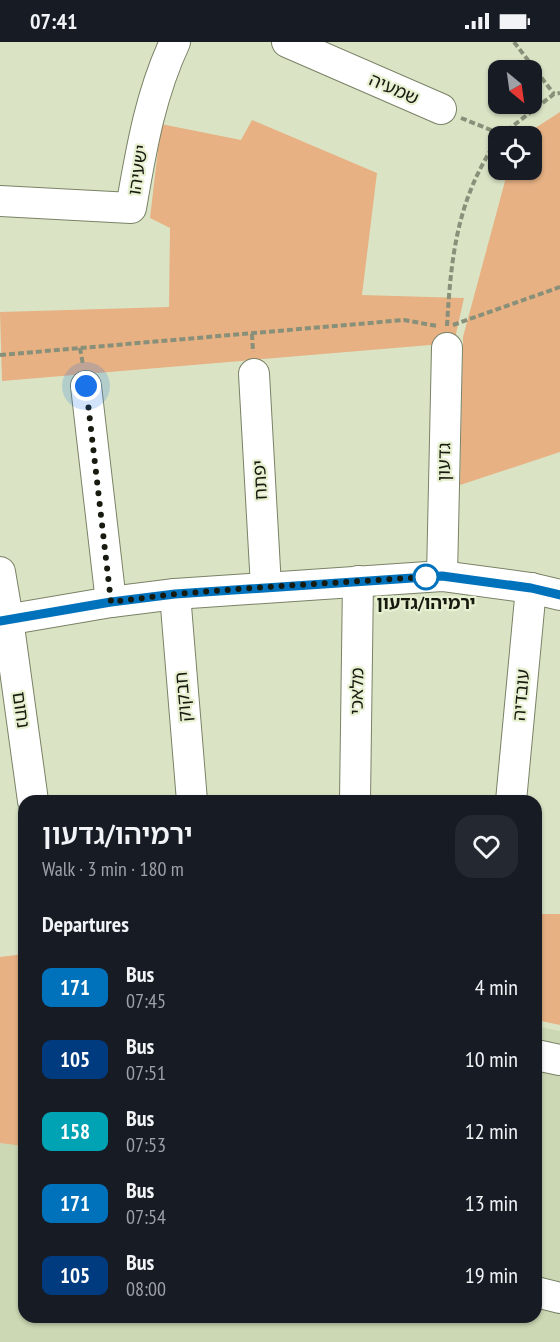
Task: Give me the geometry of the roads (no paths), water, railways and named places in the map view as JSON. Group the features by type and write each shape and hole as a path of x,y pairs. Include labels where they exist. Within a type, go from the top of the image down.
{"street":[{"name":"ישעיהו","path":"0,201 132,208 142,140 163,69 175,42"},
{"name":"שמעיה","path":"287,42 441,110"},
{"name":"גדעון","path":"442,576 447,338"},
{"name":"יפתח","path":"254,374 266,587"},
{"path":"86,386 111,602"},
{"name":"נחום","path":"0,572 4,620 32,795"},
{"path":"4,620 175,594 442,576 531,588 560,595"},
{"name":"מלאכי","path":"355,795 358,581"},
{"name":"עובדיה","path":"512,795 531,588"},
{"name":"חבקוק","path":"175,594 192,795"},
{"path":"542,1056 560,1060"},
{"path":"542,1294 560,1298"}],"place":[{"name":"ירמיהו/גדעון","path":"426,577"}]}
